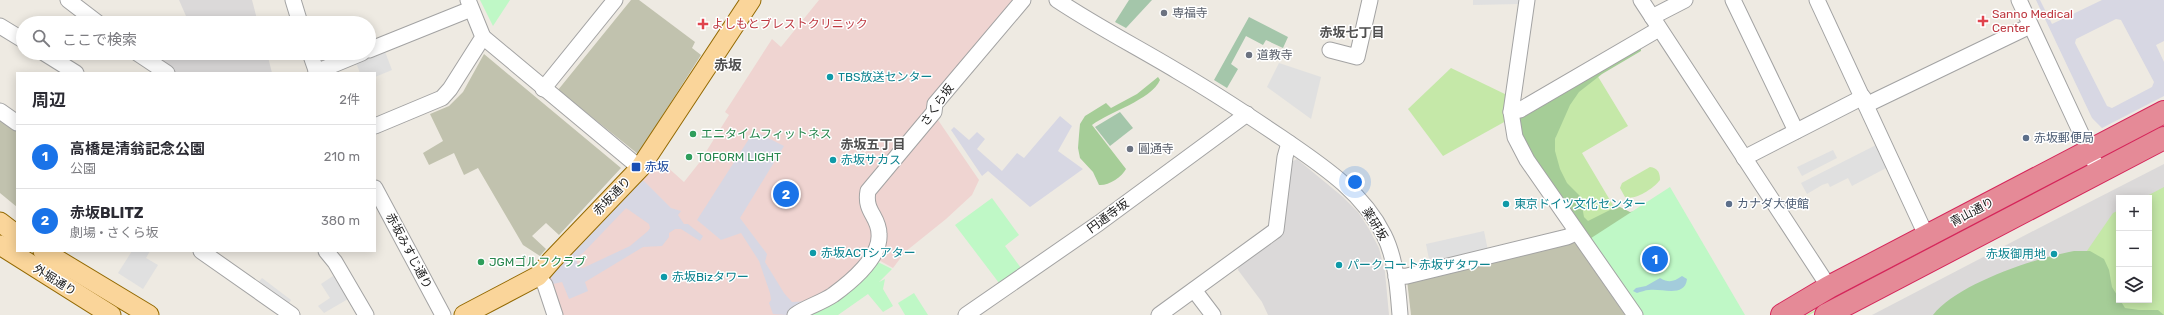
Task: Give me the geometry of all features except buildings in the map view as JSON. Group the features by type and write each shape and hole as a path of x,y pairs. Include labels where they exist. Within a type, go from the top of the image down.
{"highway":[{"name":"青山通り","path":"1782,315 1829,286 2092,148 2164,112"},
{"name":"青山通り","path":"1826,315 2164,138"}],"main road":[{"name":"赤坂通り","path":"464,315 538,276 640,168 751,0"},
{"path":"0,222 16,234"},
{"name":"外堀通り","path":"0,244 110,315"},
{"name":"外堀通り","path":"44,252 148,315"}],"street":[{"path":"68,0 89,16"},
{"path":"293,0 298,16"},
{"path":"544,89 615,0"},
{"name":"さくら坂","path":"795,315 833,295 873,258 879,247 879,231 867,205 868,191 934,112 935,104 1022,0"},
{"name":"薬研坂","path":"1057,0 1088,20 1177,71 1247,114 1325,167 1342,182 1374,217 1385,236 1396,277 1400,315"},
{"path":"1330,50 1357,57 1370,0"},
{"path":"1527,0 1511,112 1514,137 1527,160 1576,233 1635,315"},
{"path":"1641,0 1829,286"},
{"path":"1511,112 1520,110 1656,23 1685,0"},
{"path":"1734,0 1796,131"},
{"path":"1817,0 1926,235"},
{"path":"2019,0 2030,26 2103,170"},
{"path":"2028,0 2092,148"},
{"path":"376,47 470,4 483,37 640,168"},
{"path":"0,26 16,36"},
{"path":"1744,158 1796,131 2030,26"},
{"path":"376,126 443,97 483,37"},
{"path":"55,60 74,72"},
{"path":"148,60 166,72"},
{"path":"313,60 317,72 345,60"},
{"path":"0,111 16,122"},
{"name":"円通寺坂","path":"966,315 1099,223 1247,114"},
{"path":"1159,315 1276,230 1285,157 1289,142"},
{"name":"赤坂みすじ通り","path":"376,190 443,315"},
{"path":"1396,277 1407,276 1472,261 1567,237 1576,233"},
{"path":"202,252 292,315"},
{"path":"327,252 335,262 366,315"},
{"path":"538,276 545,285 555,315"},
{"path":"1194,290 1213,315"}],"shaded area":[{"path":"179,0 252,0 256,16 186,16"},
{"path":"631,0 639,0 695,42 692,48 701,55 638,154 558,90"},
{"name":"赤坂サカス","path":"819,0 1018,0 927,108 925,116 938,120 979,180 972,195 946,219 905,252 893,268 868,254 828,292 787,315 563,315 549,276 656,157 684,182 699,163 729,115 725,112 772,39 781,47"},
{"path":"1473,0 1520,0 1520,4 1473,5"},
{"path":"2036,0 2040,0 2052,24 2102,0 2164,0 2164,41 2156,45 2164,62 2164,96 2102,128 2092,118","holes":["2116,19 2121,20 2154,82 2152,87 2112,108 2107,106 2075,43 2076,39"]},
{"path":"384,49 392,70 376,77 376,72 360,72 355,60 376,60 376,52"},
{"path":"484,54 621,168 559,235 546,223 532,236 546,249 540,256 523,245 478,168 464,175 454,153 429,165 423,153 443,141 430,114 449,106 463,92"},
{"path":"157,60 269,60 272,72 173,72"},
{"path":"1279,63 1321,77 1311,119 1267,87"},
{"path":"0,115 16,126 16,206 0,193"},
{"path":"1060,116 1072,126 1058,151 1083,169 1030,207 988,171 982,176 951,130 954,127 969,140 977,132 985,139 977,149 1002,171 1017,153 1024,158"},
{"path":"754,131 784,146 740,218 767,254 765,262 784,293 792,302 810,301 786,315 773,314 769,303 771,300 770,293 759,261 741,233 721,240 697,220"},
{"path":"1880,143 1890,166 1852,186 1848,178 1830,187 1828,183 1822,185 1807,194 1801,183"},
{"path":"1833,150 1837,158 1802,176 1797,167"},
{"path":"1297,159 1343,197 1358,212 1369,229 1379,248 1385,272 1389,315 1268,315 1262,302 1238,270 1239,265 1278,239 1284,231 1291,162"},
{"name":"赤坂御用地","path":"2164,164 2164,315 1872,315 2039,228"},
{"path":"640,181 644,181 671,208 681,211 678,215 684,224 688,224 703,236 700,241 681,229 675,229 669,233 669,237 662,246 643,247 585,282 588,291 569,299 562,282 553,284 551,275","holes":["626,208 649,224 650,228 648,231 630,246 583,268 578,267 576,258 583,253"]},
{"path":"1484,231 1488,251 1430,264 1426,244"},
{"path":"1574,241 1625,315 1411,315 1407,280"},
{"path":"131,252 149,252 146,258 158,265 143,289 118,273"},
{"path":"333,276 348,299 324,313 318,306 330,298 321,284"},
{"path":"262,278 291,300 287,306 257,284"}],"green space":[{"path":"480,0 510,0 493,26"},
{"path":"1129,0 1152,0 1126,28 1115,22"},
{"path":"1249,17 1288,37 1283,48 1266,40 1263,45 1246,36 1231,64 1238,69 1227,88 1214,80"},
{"path":"1637,48 1641,48 1641,51 1602,74 1579,92 1570,105 1555,139 1555,151 1560,169 1567,183 1580,196 1584,217 1588,221 1618,206 1630,212 1636,211 1735,315 1639,315 1519,138 1518,119 1600,68"},
{"path":"1451,68 1509,96 1506,121 1443,156 1408,109"},
{"path":"1597,75 1628,126 1582,153 1617,212 1589,230 1550,158 1566,97"},
{"path":"1158,77 1160,80 1148,94 1092,125 1126,169 1114,180 1103,185 1099,185 1093,172 1080,158 1078,148 1080,124 1085,116 1106,103 1111,108 1137,94"},
{"path":"1120,112 1133,128 1110,146 1095,127"},
{"path":"2087,163 2088,165 1809,315 1806,315"},
{"path":"1650,167 1655,168 1658,171 1660,180 1649,190 1639,195 1629,198 1625,197 1620,188 1622,183"},
{"path":"1670,187 1745,315 1638,315 1585,242"},
{"path":"2164,187 2164,315 2117,315 2080,261 2113,213 2116,212 2116,303 2152,303 2152,195 2149,195"},
{"path":"992,198 1019,235 1005,246 1021,268 999,283 955,225"},
{"path":"2074,251 2090,251 2104,259 2109,270 2112,287 2116,293 2116,303 2122,303 2125,308 2158,310 2164,315 1933,315 1944,304 1978,283 2019,266 2058,254"},
{"path":"868,257 892,269 879,282 885,279 883,289 893,306 883,312 868,294 838,315 792,315 829,294"},
{"path":"914,293 928,315 905,315 898,303"}],"water":[{"path":"1682,276 1687,279 1685,285 1678,290 1648,290 1637,293 1633,291 1636,288 1646,286 1660,278 1666,281 1671,281"}],"place":[{"name":"専福寺","path":"1164,13"},
{"name":"Sanno Medical Center","path":"1983,21"},
{"name":"よしもとブレストクリニック","path":"703,24"},
{"name":"道教寺","path":"1249,55"},
{"name":"TBS放送センター","path":"830,77"},
{"name":"エニタイムフィットネス","path":"693,134"},
{"name":"赤坂郵便局","path":"2026,138"},
{"name":"圓通寺","path":"1130,149"},
{"name":"TOFORM LIGHT","path":"689,157"},
{"name":"赤坂サカス","path":"833,160"},
{"name":"赤坂","path":"636,167"},
{"name":"赤坂BLITZ","path":"786,194"},
{"name":"東京ドイツ文化センター","path":"1506,204"},
{"name":"カナダ大使館","path":"1729,204"},
{"name":"赤坂ACTシアター","path":"813,253"},
{"name":"赤坂御用地","path":"2054,254"},
{"name":"高橋是清翁記念公園","path":"1655,259"},
{"name":"JGMゴルフクラブ","path":"481,262"},
{"name":"パークコート赤坂ザタワー","path":"1339,265"},
{"name":"赤坂Bizタワー","path":"664,277"}],"district":[{"name":"赤坂七丁目","path":"1352,32"},
{"name":"赤坂","path":"728,65"},
{"name":"赤坂五丁目","path":"873,144"}]}
